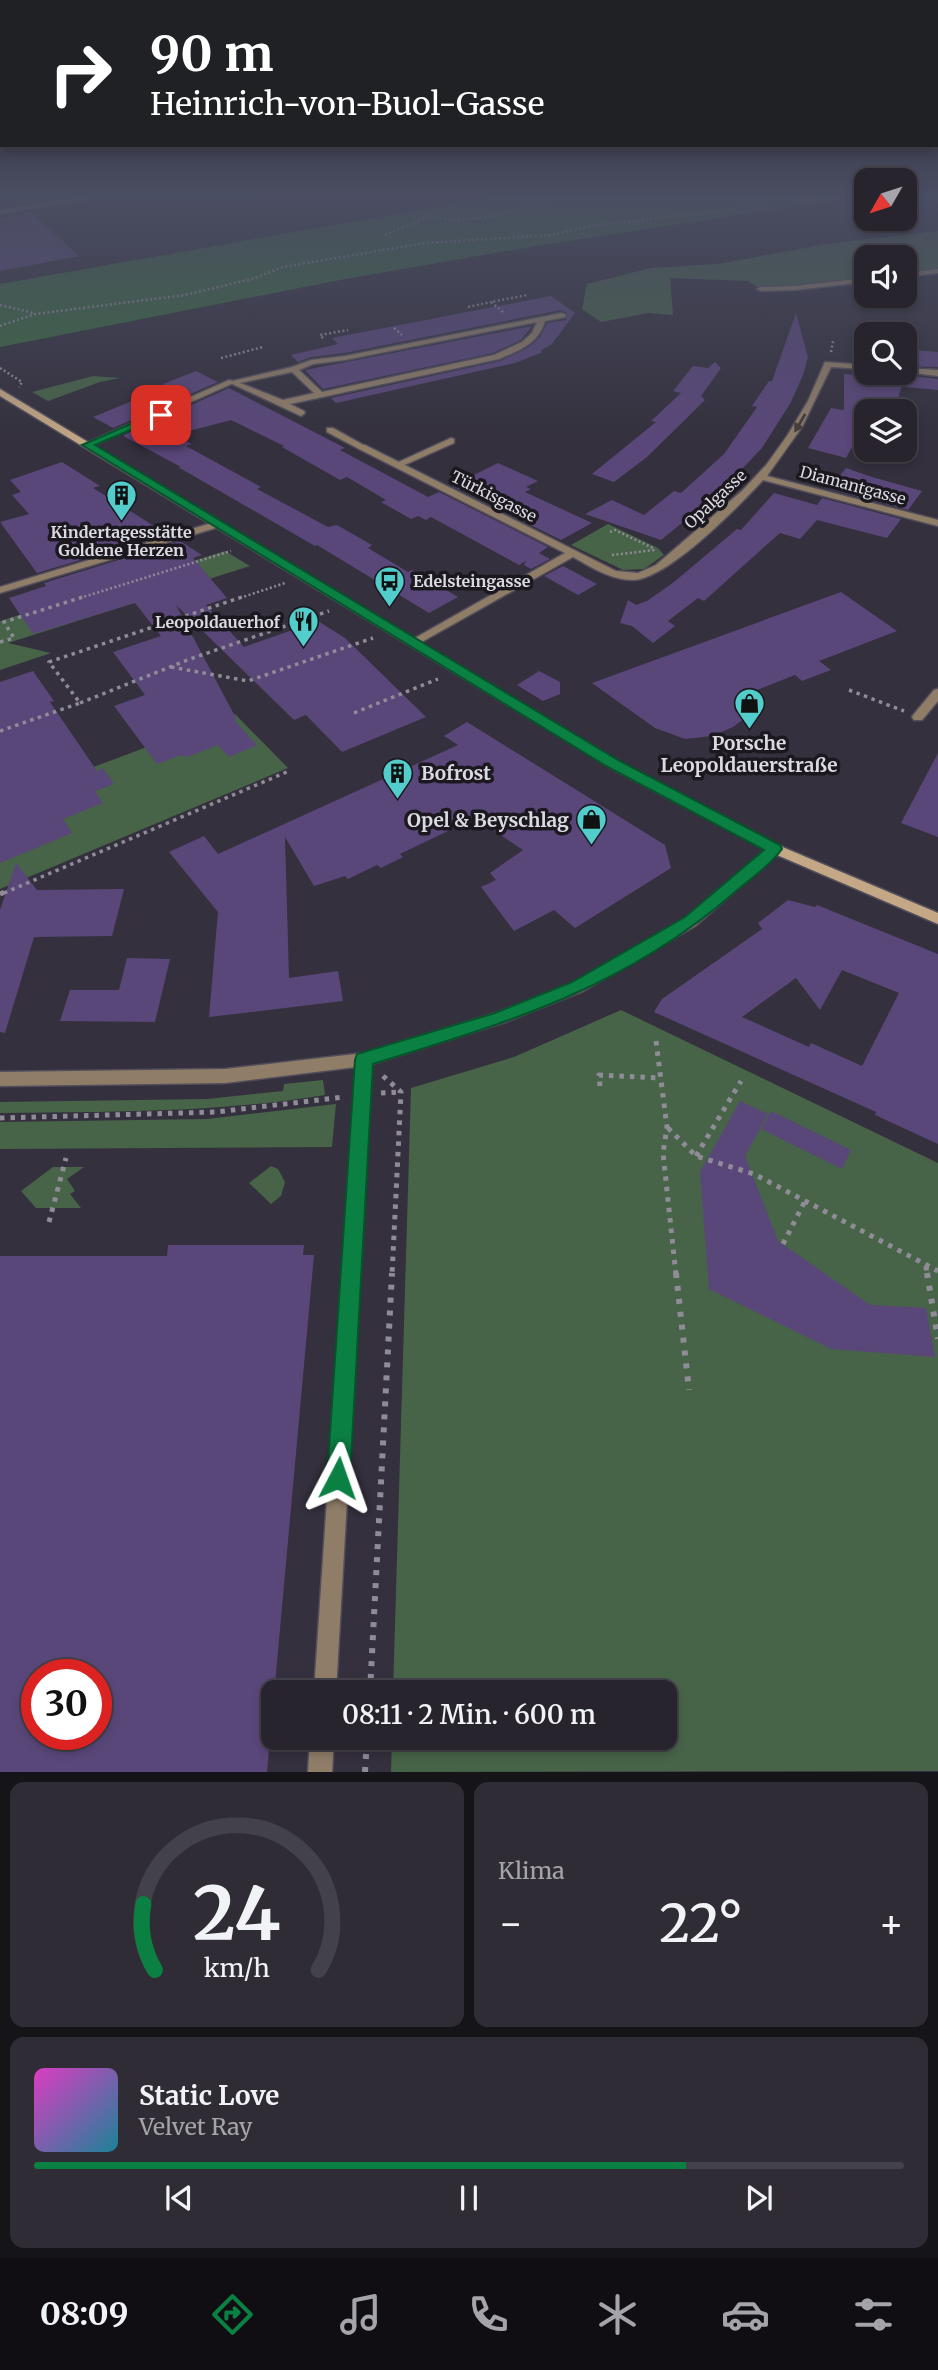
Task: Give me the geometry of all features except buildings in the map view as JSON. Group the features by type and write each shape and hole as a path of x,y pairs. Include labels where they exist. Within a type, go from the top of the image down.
{"main road":[{"path":"0,392 620,768 775,849 938,919"}],"street":[{"path":"761,289 854,281"},
{"path":"87,445 232,382 294,369 321,360 345,358 562,315"},
{"path":"281,403 496,356 530,343 538,332 542,319"},
{"name":"Opalgasse","path":"573,553 625,577 650,573 741,499 761,477 796,430 813,401 828,363 854,366"},
{"path":"294,369 319,394"},
{"path":"917,371 938,373"},
{"path":"232,382 301,413"},
{"name":"Türkisgasse","path":"330,430 573,553"},
{"path":"399,466 451,441"},
{"name":"Diamantgasse","path":"761,477 938,523"},
{"path":"0,590 218,524"},
{"path":"414,642 573,553"},
{"path":"918,717 938,693"},
{"path":"0,1079 225,1076 364,1060 500,1018 578,987 636,956 690,922 775,849"},
{"path":"326,1680 364,1060"},
{"path":"320,1772 321,1750"}],"path":[{"path":"0,326 35,314 185,295 249,280"},
{"path":"468,307 527,295"},
{"path":"491,302 518,324"},
{"path":"0,305 35,314"},
{"path":"323,338 320,335 348,330"},
{"path":"221,358 263,347"},
{"path":"0,368 22,382 19,387"},
{"path":"610,532 615,530 656,550"},
{"path":"0,642 14,638 4,622 232,550"},
{"path":"609,556 667,551"},
{"path":"79,703 49,662 285,583"},
{"path":"0,731 329,611"},
{"path":"170,667 248,681 373,638"},
{"path":"354,713 438,679"},
{"path":"849,690 918,717"},
{"path":"0,894 289,771"},
{"path":"656,1041 667,1128 663,1153 689,1390"},
{"path":"364,1060 401,1092 371,1680"},
{"path":"600,1086 599,1075 661,1078"},
{"path":"696,1156 741,1081"},
{"path":"0,1118 206,1114 288,1107 363,1094"},
{"path":"667,1128 696,1156 754,1174 938,1271"},
{"path":"49,1222 66,1158"},
{"path":"782,1244 805,1201"},
{"path":"926,1265 938,1339"},
{"path":"365,1772 366,1750"}],"green space":[{"path":"24,280 341,280 0,347 0,284"},
{"path":"604,280 670,280 673,315 648,313 601,322 582,309 587,284"},
{"path":"714,280 854,280 795,288 761,289 748,281"},
{"path":"93,376 120,378 100,382 48,401 32,392"},
{"path":"608,524 658,548 664,555 644,569 623,570 571,545"},
{"path":"225,551 250,566 8,643 51,653 0,670 0,621"},
{"path":"235,714 288,768 0,889 0,802"},
{"path":"621,1010 938,1163 938,1771 391,1772 392,1750 677,1750 677,1680 393,1680 411,1088 514,1057"},
{"path":"323,1080 325,1095 284,1101 163,1110 0,1113 0,1102 207,1099 283,1091 284,1084"},
{"path":"336,1104 332,1147 0,1149 0,1122 207,1119"},
{"path":"271,1166 278,1169 285,1182 281,1196 271,1204 249,1183"},
{"path":"53,1167 84,1167 67,1179 75,1191 70,1194 81,1208 36,1208 21,1191"}],"place":[{"name":"Kindertagesstätte Goldene Herzen","path":"121,522"},
{"name":"Edelsteingasse","path":"390,608"},
{"name":"Leopoldauerhof","path":"303,649"},
{"name":"Porsche Leopoldauerstraße","path":"749,731"},
{"name":"Bofrost","path":"398,800"},
{"name":"Opel & Beyschlag","path":"592,847"}],"route":[{"path":"161,415 87,445 611,762 775,849 690,922 636,956 578,987 500,1018 364,1060 338,1478"}]}
